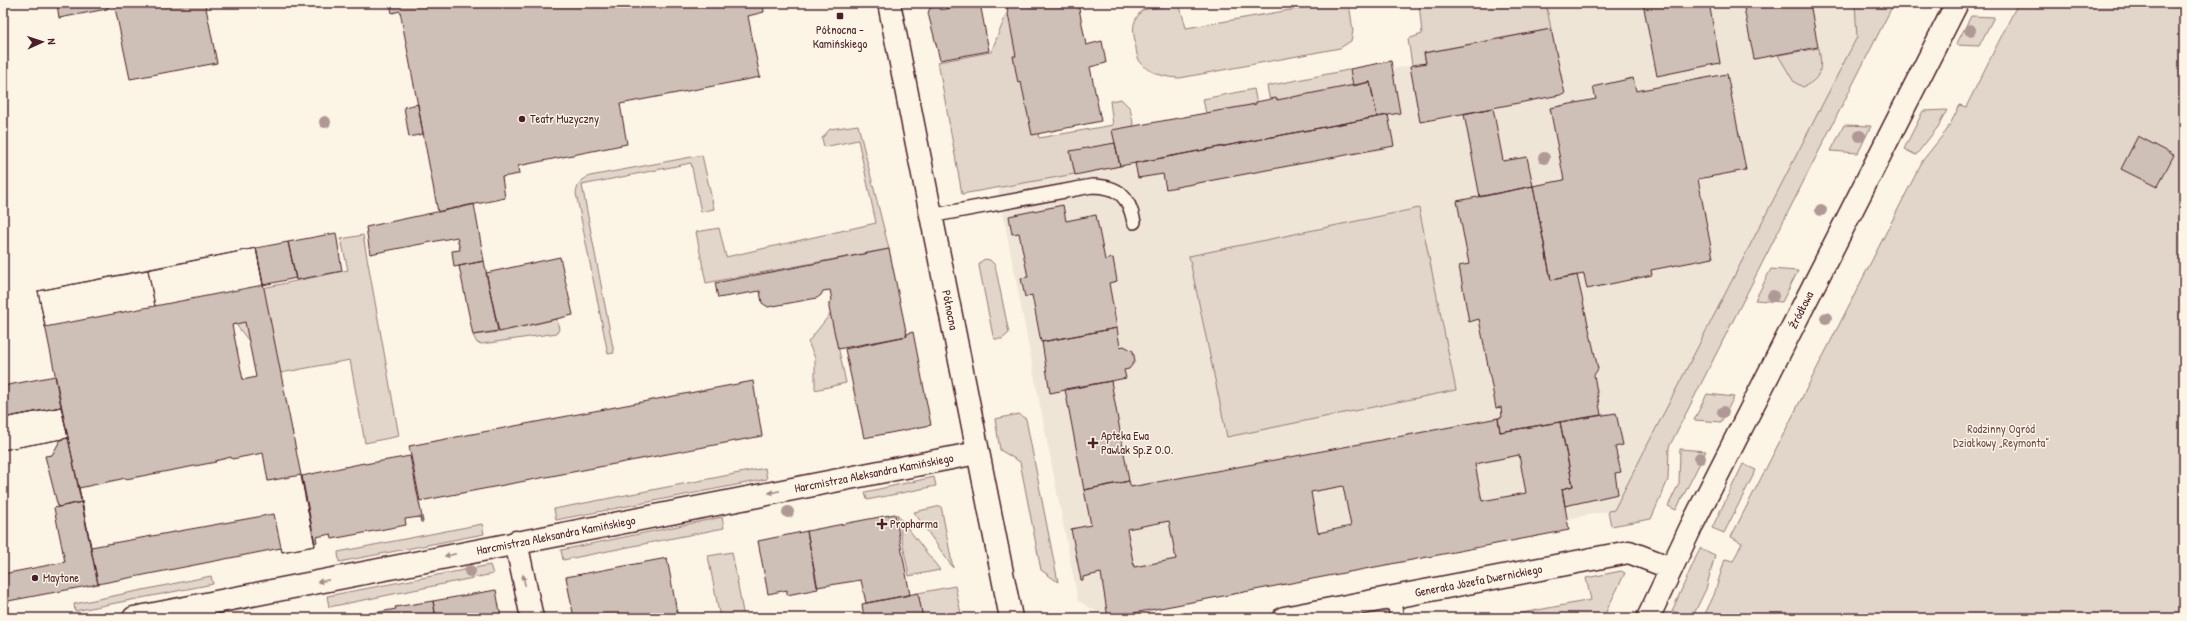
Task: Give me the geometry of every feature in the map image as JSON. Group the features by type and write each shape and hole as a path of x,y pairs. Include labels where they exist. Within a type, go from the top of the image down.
{"street":[{"name":"Północna","path":"889,3 977,453 1011,618"},
{"name":"Źródłowa","path":"1648,618 1691,527 1957,3"},
{"name":"Harcmistrza Aleksandra Kamińskiego","path":"134,618 516,542 977,453"},
{"path":"516,542 532,618"},
{"name":"Generała Józefa Dwernickiego","path":"1284,618 1395,608 1629,552 1638,554 1671,568"}],"lane":[{"path":"930,216 1092,186 1102,186 1124,196 1131,206 1134,222"}],"shaded area":[{"path":"1546,3 1875,3 1614,510 1567,519 1569,530 1108,618 1078,601 998,188 1400,113 1392,69 1426,63 1424,53 1551,29"}],"green space":[{"path":"1011,3 1014,3 1039,138 1113,125 1110,101 1121,99 1130,108 1134,128 1115,132 1120,166 962,194 938,62 991,52"},
{"path":"1179,3 1186,28 1331,3 1349,3 1353,31 1351,41 1340,48 1180,78 1169,77 1157,74 1142,65 1137,53 1134,36 1134,24 1142,10"},
{"path":"1419,3 1546,3 1551,29 1424,53 1426,63 1412,65 1408,39 1422,34"},
{"path":"1894,3 1669,447 1668,480 1651,519 1611,526 1608,511 1614,510 1857,37 1855,4"},
{"name":"Rodzinny Ogród Działkowy „Reymonta”","path":"2018,3 2184,3 2184,618 1703,618 1714,595 1725,559 1733,561 1742,543 1731,537 1923,160 1947,130 1960,105 1966,107"},
{"path":"1971,16 1994,17 1979,46 1956,45"},
{"path":"1819,48 1821,66 1818,76 1810,84 1803,87 1794,82 1778,55"},
{"path":"1353,69 1355,86 1270,102 1267,86"},
{"path":"1254,89 1257,104 1206,114 1203,99"},
{"path":"1947,110 1938,127 1916,155 1904,149 1923,111"},
{"path":"858,125 889,249 706,283 696,232 719,228 726,257 876,223 858,140 824,147 822,138 830,129"},
{"path":"1844,125 1871,126 1858,153 1831,151"},
{"path":"702,155 714,209 701,212 691,163 582,185 614,353 608,354 576,193 579,184 582,180 590,176"},
{"path":"1419,208 1456,390 1227,437 1189,256"},
{"path":"363,235 399,436 365,443 350,360 275,374 215,298 348,270 341,239"},
{"path":"985,259 990,260 995,265 1009,333 1002,339 995,339 993,336 979,266 980,262"},
{"path":"1771,269 1798,271 1782,302 1755,300"},
{"path":"831,313 846,383 815,390 815,358 808,342"},
{"path":"557,319 559,329 557,333 482,344 477,343 473,335 499,332"},
{"path":"1707,394 1734,397 1721,422 1694,420"},
{"path":"1019,414 1026,419 1058,582 1041,570 1020,462 1000,450 995,419"},
{"path":"1680,449 1706,451 1676,510 1668,506 1679,483"},
{"path":"1743,464 1756,470 1724,533 1712,528"},
{"path":"765,468 767,479 556,520 554,509"},
{"path":"934,477 936,486 867,500 865,492"},
{"path":"941,506 953,568 914,512"},
{"path":"897,514 940,570 909,576"},
{"path":"722,517 724,528 563,560 561,550"},
{"path":"482,524 484,534 339,562 338,552"},
{"path":"1700,548 1715,555 1706,589 1692,618 1690,618 1672,611"},
{"path":"732,552 744,618 720,618 708,556"},
{"path":"490,565 493,574 329,607 327,596"},
{"path":"1621,571 1625,573 1603,618 1495,618 1591,600 1586,578"},
{"path":"211,576 213,584 75,611 74,604"},
{"path":"955,586 962,618 923,618 918,593"}],"building":[{"path":"57,3 112,3 107,9 59,18"},
{"path":"114,3 205,3 217,63 130,79"},
{"name":"Teatr Muzyczny","path":"390,3 763,3 764,12 748,16 760,77 620,104 627,144 518,166 519,174 502,177 505,198 438,212 400,11 392,13"},
{"path":"980,3 989,51 940,60 928,13 930,8 939,6 940,10"},
{"path":"1006,3 1078,3 1086,45 1102,41 1106,63 1090,67 1101,121 1032,135 1021,82 1018,83 1013,56 1016,56"},
{"path":"1643,3 1709,3 1720,63 1657,76"},
{"path":"1743,3 1810,3 1818,47 1754,59"},
{"path":"1551,29 1565,94 1420,122 1410,66 1426,63 1424,53"},
{"path":"1391,61 1400,113 1377,117 1370,82 1353,86 1350,69"},
{"path":"1727,74 1746,170 1698,179 1713,258 1651,270 1652,275 1587,289 1584,274 1551,280 1533,186 1564,180 1550,108 1596,99 1593,87 1633,78 1636,91"},
{"path":"1370,82 1377,117 1120,166 1112,130 1256,104 1256,102 1276,98 1277,100"},
{"path":"418,104 423,134 409,137 404,107"},
{"path":"1493,108 1503,161 1527,157 1533,186 1480,197 1464,114"},
{"path":"1388,115 1394,146 1166,189 1163,174 1138,178 1135,163"},
{"path":"2138,136 2174,155 2157,187 2121,169"},
{"path":"1115,143 1120,166 1075,175 1070,151"},
{"path":"1533,186 1551,280 1577,275 1598,369 1594,375 1601,415 1500,432 1498,418 1502,417 1501,407 1496,408 1479,319 1469,322 1459,266 1469,264 1457,201"},
{"path":"474,204 484,261 454,267 452,251 460,250 457,237 370,254 366,227"},
{"path":"1063,205 1066,221 1096,215 1105,260 1113,258 1117,281 1109,283 1117,328 1041,342 1032,295 1025,297 1021,278 1028,277 1019,233 1012,234 1009,216"},
{"path":"336,233 342,271 296,280 288,242"},
{"path":"288,242 296,278 263,285 256,248"},
{"path":"256,248 263,285 155,306 148,270"},
{"path":"256,248 315,546 282,552 281,548 98,584 38,291"},
{"path":"889,249 907,336 838,349 829,308 829,303 832,300 830,290 823,291 817,298 768,307 762,303 760,291 718,298 715,283"},
{"path":"560,257 573,315 499,332 486,273"},
{"path":"484,261 498,331 473,335 459,266"},
{"path":"148,270 155,306 45,327 38,291"},
{"path":"245,322 256,377 243,380 232,325"},
{"path":"1117,328 1120,347 1124,346 1133,351 1135,361 1129,369 1124,370 1126,378 1050,393 1042,342"},
{"path":"913,332 931,425 864,438 845,349 907,336 906,334"},
{"path":"55,376 61,407 3,418 3,386"},
{"path":"753,381 762,436 420,501 409,446"},
{"path":"1111,381 1129,481 1084,490 1065,389"},
{"path":"61,407 68,438 3,450 3,418"},
{"path":"61,407 68,438 3,450 3,418"},
{"path":"1616,413 1623,445 1615,447 1621,472 1615,473 1618,494 1565,506 1562,489 1573,486 1560,422"},
{"path":"1498,418 1500,432 1560,422 1573,486 1562,489 1569,530 1108,618 1101,573 1083,577 1083,580 1081,580 1071,529 1091,525 1084,490 1129,481 1131,487","holes":["1519,455 1526,493 1482,501 1475,464","1343,486 1351,526 1318,533 1311,492","1169,521 1176,559 1134,567 1127,529"]},
{"path":"68,438 82,502 58,507 45,456 52,455 61,439"},
{"path":"263,453 268,481 301,475 315,546 282,552 274,514 91,547 79,488 216,462 215,461 231,457 232,459"},
{"path":"410,456 423,522 421,522 420,517 405,519 406,525 332,539 331,534 316,537 317,542 315,543 302,476 364,463"},
{"path":"82,502 98,584 3,602 3,574 65,562 54,508"},
{"path":"895,514 910,595 866,603 861,580 817,587 807,531"},
{"path":"807,531 818,589 787,595 787,590 768,594 758,541"},
{"path":"667,558 678,618 574,618 566,577"},
{"path":"496,590 501,618 436,618 433,601"},
{"path":"918,593 923,618 864,618 862,604"},
{"path":"433,601 436,618 363,618 363,615 396,609 395,607"},
{"path":"363,615 363,618 349,618"}],"place":[{"name":"Północna - Kamińskiego","path":"840,16"},
{"name":"Teatr Muzyczny","path":"522,119"},
{"name":"Apteka Ewa Pawlak Sp.Z O.O.","path":"1093,443"},
{"name":"Propharma","path":"882,524"},
{"name":"Maytone","path":"35,578"}]}
